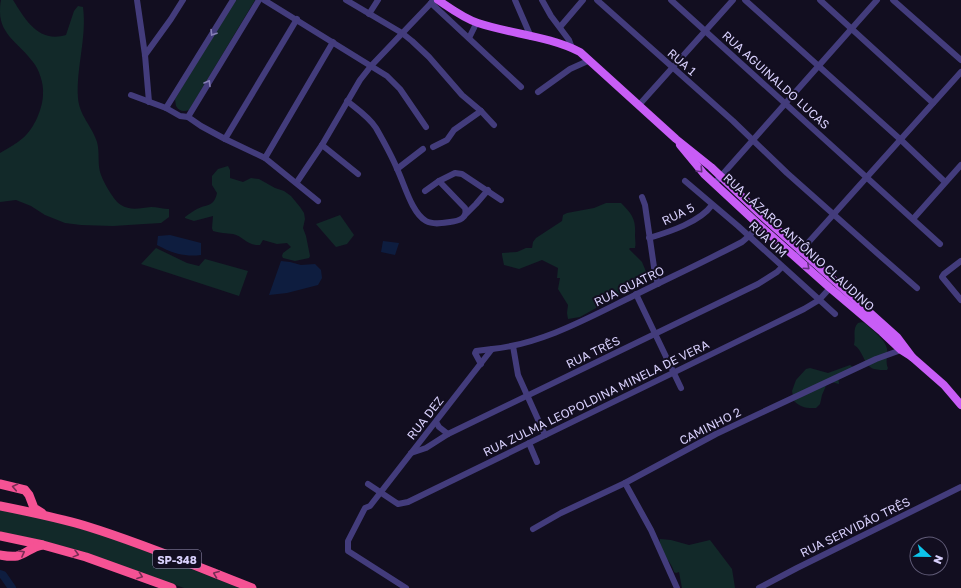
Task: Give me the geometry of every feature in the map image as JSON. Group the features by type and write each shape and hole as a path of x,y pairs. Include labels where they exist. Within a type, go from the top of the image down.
{"highway":[{"path":"0,484 25,490 29,495 34,508 45,515"},
{"name":"SP-348","path":"0,506 45,515 110,534 252,588"},
{"name":"SP-348","path":"0,536 43,545 86,557 172,588"},
{"path":"0,555 15,557 34,546 43,545"}],"main road":[{"name":"RUA LÁZARO ANTÔNIO CLAUDINO","path":"434,1 477,22 572,48 580,52 676,139 705,162 897,337 912,357"},
{"name":"RUA LÁZARO ANTÔNIO CLAUDINO","path":"676,139 696,165 714,184 830,288 882,332 900,350 912,357 944,385 961,404"}],"street":[{"path":"137,0 145,55 148,102"},
{"path":"145,55 183,0"},
{"path":"166,108 233,0"},
{"path":"188,117 259,0"},
{"path":"264,0 387,76 400,90 426,127"},
{"path":"346,0 402,34 429,57 462,95 494,125"},
{"path":"369,14 378,0"},
{"path":"515,0 531,37"},
{"path":"542,0 551,16 569,40 572,48"},
{"path":"560,27 583,0"},
{"name":"RUA 1","path":"597,0 918,288"},
{"name":"RUA AGUINALDO LUCAS","path":"671,0 940,244"},
{"path":"639,105 733,0"},
{"path":"745,0 901,140 945,182"},
{"path":"820,0 933,103"},
{"path":"714,184 877,0"},
{"path":"893,0 961,60"},
{"path":"297,182 322,145 347,101 371,66 434,1 468,38 521,88"},
{"path":"225,139 296,20"},
{"path":"468,38 477,22"},
{"path":"265,158 333,42"},
{"path":"538,92 570,69 590,60"},
{"path":"795,257 961,72"},
{"path":"131,95 166,108 180,116 188,117 225,139 265,158 318,200"},
{"path":"347,101 375,126 397,169 412,204 425,221 430,223 456,222 462,219 488,190"},
{"path":"433,147 447,140 454,130 480,111"},
{"path":"322,145 358,174"},
{"path":"397,169 422,149"},
{"path":"913,220 945,182 961,166"},
{"path":"425,190 455,173 462,174 488,190 500,200"},
{"path":"439,181 465,208 466,214"},
{"name":"RUA UM","path":"686,181 835,314"},
{"path":"642,197 658,284"},
{"name":"RUA 5","path":"649,238 665,233 702,216 707,212 712,204"},
{"name":"RUA QUATRO","path":"492,349 513,346 545,337 563,329 730,248 749,236 759,225"},
{"path":"961,261 942,277 961,300"},
{"name":"RUA TRÊS","path":"411,454 448,434 758,284 782,267"},
{"name":"RUA ZULMA LEOPOLDINA MINELA DE VERA","path":"368,484 398,504 403,504 804,309 819,300 830,288"},
{"path":"636,294 681,388"},
{"path":"513,346 518,375 546,435"},
{"path":"481,364 475,353 476,351 492,349"},
{"name":"RUA DEZ","path":"406,588 348,551 348,541 365,508 370,506 492,349"},
{"name":"CAMINHO 2","path":"533,529 561,513 625,483 716,434 876,359 900,350"},
{"path":"436,422 439,427 448,434"},
{"path":"424,437 432,444"},
{"path":"529,443 537,462"},
{"path":"625,483 651,530 677,588"},
{"name":"RUA SERVIDÃO TRÊS","path":"759,588 810,561 961,487"}],"green space":[{"path":"1,0 13,0 34,28 48,36 57,37 66,35 74,11 78,6 83,7 84,30 78,75 78,98 83,115 97,142 101,175 112,196 124,207 132,209 151,207 169,209 169,217 161,223 113,226 65,223 45,215 31,206 16,200 0,202 0,153 15,144 27,134 40,112 43,100 43,86 41,77 35,65 3,27 0,12"},
{"path":"235,0 255,0 189,110 183,111 178,109 175,99"},
{"path":"228,166 230,170 230,178 243,182 251,178 259,179 291,196 304,213 305,219 303,228 310,256 309,258 295,261 283,258 283,253 291,247 287,243 277,244 263,240 260,245 256,245 233,234 213,231 213,216 194,221 185,218 194,211 214,201 217,193 212,185 212,176 218,169"},
{"path":"606,203 621,203 628,210 635,225 635,248 629,249 642,262 647,274 644,281 580,317 568,319 568,305 558,289 560,278 557,278 558,268 542,260 519,269 504,265 502,253 517,252 526,248 532,248 533,242 536,238 562,221 563,215 594,208"},
{"path":"340,215 354,235 347,244 336,247 316,224"},
{"path":"156,248 187,263 199,266 205,259 248,271 239,296 141,264"},
{"path":"862,322 878,335 886,345 887,370 874,369 870,367 860,351 854,345 856,325"},
{"path":"850,365 856,372 843,372 838,375 839,384 828,381 820,404 816,408 804,407 794,401 792,391 796,380 806,369 810,368 828,373"},
{"path":"0,510 46,519 106,536 240,588 184,588 74,549 0,532"},
{"path":"660,539 671,540 689,545 710,540 732,569 735,588 682,588 679,572 674,572 670,563 660,549"}],"water":[{"path":"170,235 201,243 201,255 178,254 157,245 158,236"},
{"path":"383,241 399,243 395,255 381,252"},
{"path":"281,261 301,265 315,264 321,270 322,278 318,285 287,293 269,295"}],"waterway":[{"path":"0,574 3,575 12,588"}]}
